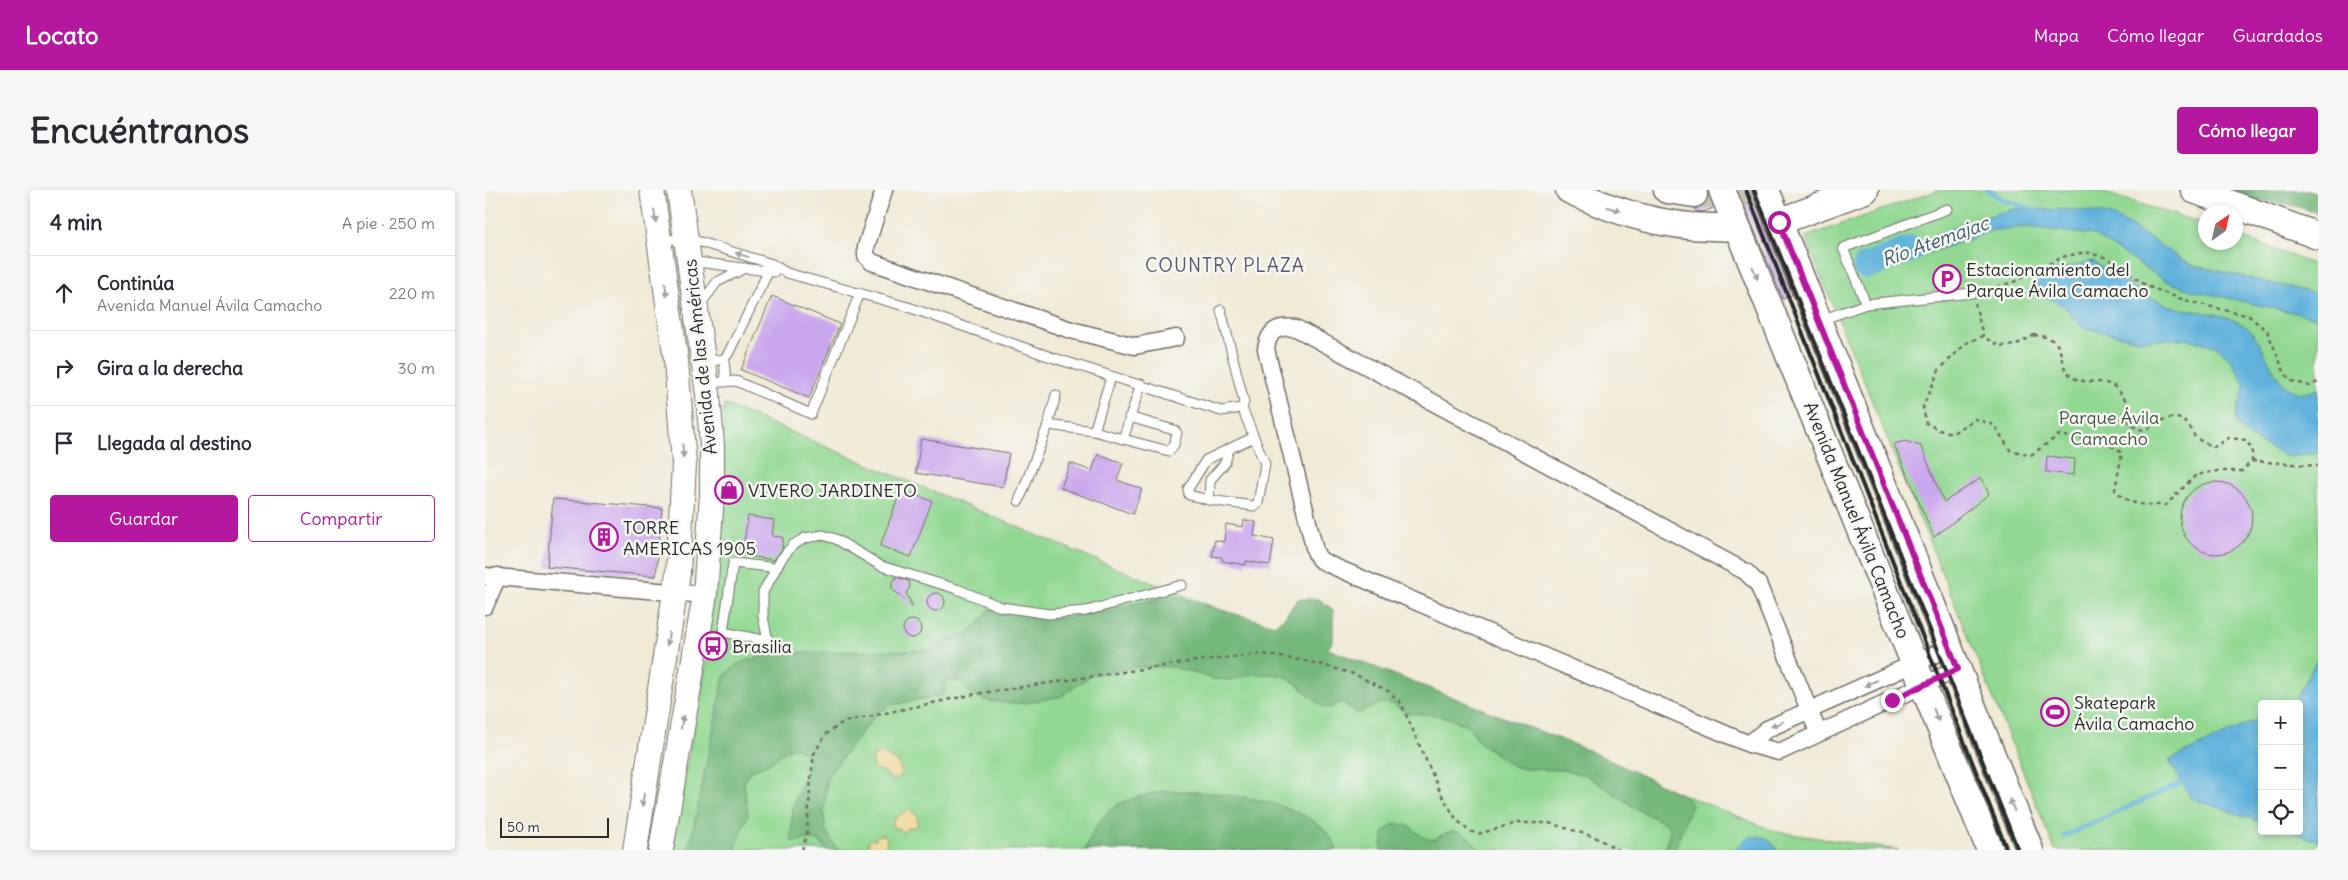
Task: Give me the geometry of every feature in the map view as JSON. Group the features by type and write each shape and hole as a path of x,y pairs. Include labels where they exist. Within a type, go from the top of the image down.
{"main road":[{"name":"Avenida de las Américas","path":"635,850 679,573 679,528 684,464 676,360 652,190"},
{"name":"Avenida de las Américas","path":"661,850 705,595 711,520 715,372 697,309 679,190"},
{"path":"1569,190 1611,208 1649,218 1690,226 1737,228"},
{"path":"1667,190 1694,194"},
{"name":"Avenida Manuel Ávila Camacho","path":"1722,190 1990,850"},
{"path":"1766,190 2030,850"},
{"path":"1779,222 1865,190"},
{"path":"2194,190 2318,236"},
{"path":"2220,200 2318,221"},
{"path":"1776,322 1811,386 1818,393 1826,392 1834,382 1833,357"},
{"path":"679,528 689,551 708,571"}],"street":[{"path":"884,190 865,246 866,256 871,262 1071,330 1135,346 1176,338"},
{"path":"1818,732 1758,584 1746,572 1297,328 1285,327 1275,330 1268,337 1266,348 1319,559 1749,744 1779,752 1818,732 1920,675 1953,659"},
{"path":"485,606 491,576 705,595"},
{"path":"1749,744 1767,729 1809,712 1920,675 1953,659"}],"lane":[{"path":"1865,304 1843,248 1947,209"},
{"path":"659,242 746,267 771,268"},
{"path":"688,250 787,272 907,307 1111,377 1141,384 1221,411 1242,408"},
{"path":"697,309 717,282 746,267"},
{"path":"771,268 733,347 715,372 811,414 860,293"},
{"path":"1818,321 1865,304 1972,293"},
{"path":"1221,310 1244,402 1242,408 1254,437 1265,464 1258,503 1254,506 1209,500 1189,495 1188,489 1206,460 1254,437"},
{"path":"1093,431 1111,377"},
{"path":"1123,439 1141,384"},
{"path":"1019,501 1048,425 1056,396"},
{"path":"1048,425 1093,431 1169,451 1174,445 1177,434 1173,430 1129,417"},
{"path":"1209,500 1210,480 1225,463 1229,449"},
{"path":"770,567 733,563 723,632 767,641 763,617 763,592 782,558 793,545 805,538 823,535 836,539 881,566 957,589 1001,607 1049,614 1086,611 1182,584"}],"path":[{"path":"2252,461 2251,448 2245,440 2229,438 2213,447 2195,438 2192,428 2184,418 2172,416 2145,430 2135,428 2126,419 2127,402 2114,386 2098,380 2081,381 2071,376 2064,364 2059,347 2048,336 2034,335 2007,347 1995,345 1983,336 1972,293 2014,282 2062,258 2085,252 2107,258 2147,286 2184,300 2249,316 2267,331 2285,374 2292,381 2310,386 2318,382"},
{"path":"1983,336 1965,342 1939,370 1923,407 1927,423 1939,430 1953,433 1975,419 1994,425 2010,450 2031,454 2059,435 2107,443 2122,453 2115,490 2126,502 2145,505 2166,505 2196,475 2217,471 2242,471 2252,461 2318,466"},
{"path":"802,850 807,833 811,776 815,754 825,735 843,722 975,694 1203,660 1263,654 1311,662 1354,674 1388,691 1401,703 1440,792 1451,812 1462,826 1469,831 1478,834 1516,823 1549,823 1595,837 1618,850"}],"green space":[{"name":"Parque Ávila Camacho","path":"1939,190 2095,190 2198,222 2198,250 2243,250 2243,238 2318,266 2318,850 2055,850 1805,237"},
{"path":"2211,190 2305,190 2318,194 2318,214 2292,205 2238,197"},
{"path":"724,404 1106,564 1777,832 1899,850 670,850 705,670 718,540"},
{"path":"1173,596 1274,625 1283,619 1298,599 1319,599 1333,610 1333,640 1328,649 1588,750 1685,796 1691,805 1675,850 1665,850 1670,830 1665,823 1640,811 1586,775 1562,770 1526,769 1513,766 1476,739 1473,732 1466,726 1453,719 1436,715 1406,713 1393,704 1381,703 1358,714 1342,702 1329,708 1323,707 1297,684 1286,677 1272,674 1250,674 1232,680 1214,679 1173,667 1134,667 1092,675 1062,696 1026,703 1004,703 984,700 971,694 960,682 947,680 943,695 891,705 877,713 827,777 824,811 825,829 838,850 826,850 820,841 803,839 795,842 791,840 793,805 810,762 804,752 795,748 786,750 772,762 750,771 744,783 748,815 735,850 689,850 724,676 736,665 767,654 931,650 949,639 966,634 975,627 990,609 1065,618"},
{"path":"1162,791 1234,796 1287,808 1309,818 1327,832 1337,850 1085,850 1098,823 1114,807 1134,798"},
{"path":"1394,824 1408,826 1431,840 1452,832 1461,833 1470,838 1478,850 1381,850 1384,831"}],"sand":[{"path":"882,753 898,762 902,773 899,778 892,780 885,772 873,769 873,756"},
{"path":"908,810 916,816 917,826 908,828 903,832 898,828 893,828 893,819"},
{"path":"879,835 884,835 887,839 886,848 868,850 869,840 875,839"}],"water":[{"path":"2015,209 2053,209 2108,215 2128,224 2193,265 2318,294 2318,318 2191,290 2166,281 2094,235 2028,227 1994,230 1886,268 1879,262 1883,257 1967,222"},
{"path":"2093,261 2155,300 2175,307 2217,315 2246,327 2262,347 2282,383 2292,390 2303,393 2318,389 2318,452 2289,457 2243,432 2235,419 2245,385 2232,361 2218,347 2189,339 2139,340 2082,327 2063,305 2035,291 2035,280 2041,274"},
{"path":"2318,658 2318,841 2301,835 2303,835 2303,700 2295,700"},
{"path":"2258,719 2258,821 2191,798 2169,760"},
{"path":"1752,836 1767,838 1778,850 1735,850 1745,839"}],"building":[{"path":"1738,190 1751,190 1792,295 1783,299"},
{"path":"1709,197 1713,208 1703,212 1696,211 1695,209 1705,204"},
{"path":"772,296 840,324 809,398 741,370"},
{"path":"921,439 1009,453 1003,487 916,473"},
{"path":"1905,441 1921,446 1944,502 1981,478 1989,494 1934,537 1894,444"},
{"path":"1098,454 1123,463 1117,480 1142,489 1133,514 1061,488 1070,463 1092,471"},
{"path":"2047,456 2075,459 2074,475 2046,472"},
{"path":"2223,482 2242,492 2250,504 2252,518 2250,532 2242,544 2230,552 2209,554 2190,544 2182,532 2180,511 2190,492 2202,484"},
{"path":"901,490 932,501 911,557 880,546"},
{"name":"TORRE AMERICAS 1905","path":"553,499 662,508 656,576 547,567"},
{"path":"748,516 774,520 772,536 783,537 782,549 774,560 742,555"},
{"path":"1244,520 1256,522 1254,536 1274,540 1270,565 1246,561 1246,565 1222,561 1222,557 1212,556 1215,540 1224,542 1226,524 1243,527"},
{"path":"896,577 909,581 910,587 906,593 913,607 892,589 892,583"},
{"path":"932,593 940,593 945,598 943,609 932,611 927,606 927,598"},
{"path":"908,620 916,620 921,625 919,636 908,638 903,633 903,625"}],"waterway":[{"path":"1988,190 2004,200 2037,211"},
{"name":"Río Atemajac","path":"1866,266 1912,249"},
{"path":"2064,836 2186,781"}],"tunnel":[{"path":"1694,194 1730,195 1771,190"}],"railway":[{"path":"1746,190 2007,850"},
{"path":"1754,190 2018,850"}],"place":[{"name":"Estacionamiento del Parque Ávila Camacho","path":"1947,279"},
{"name":"VIVERO JARDINETO","path":"729,490"},
{"name":"TORRE AMERICAS 1905","path":"604,537"},
{"name":"Brasilia","path":"713,646"},
{"name":"Skatepark Ávila Camacho","path":"2055,712"}],"district":[{"name":"COUNTRY PLAZA","path":"1225,265"}],"route":[{"path":"1779,222 1958,669 1892,700"}]}
